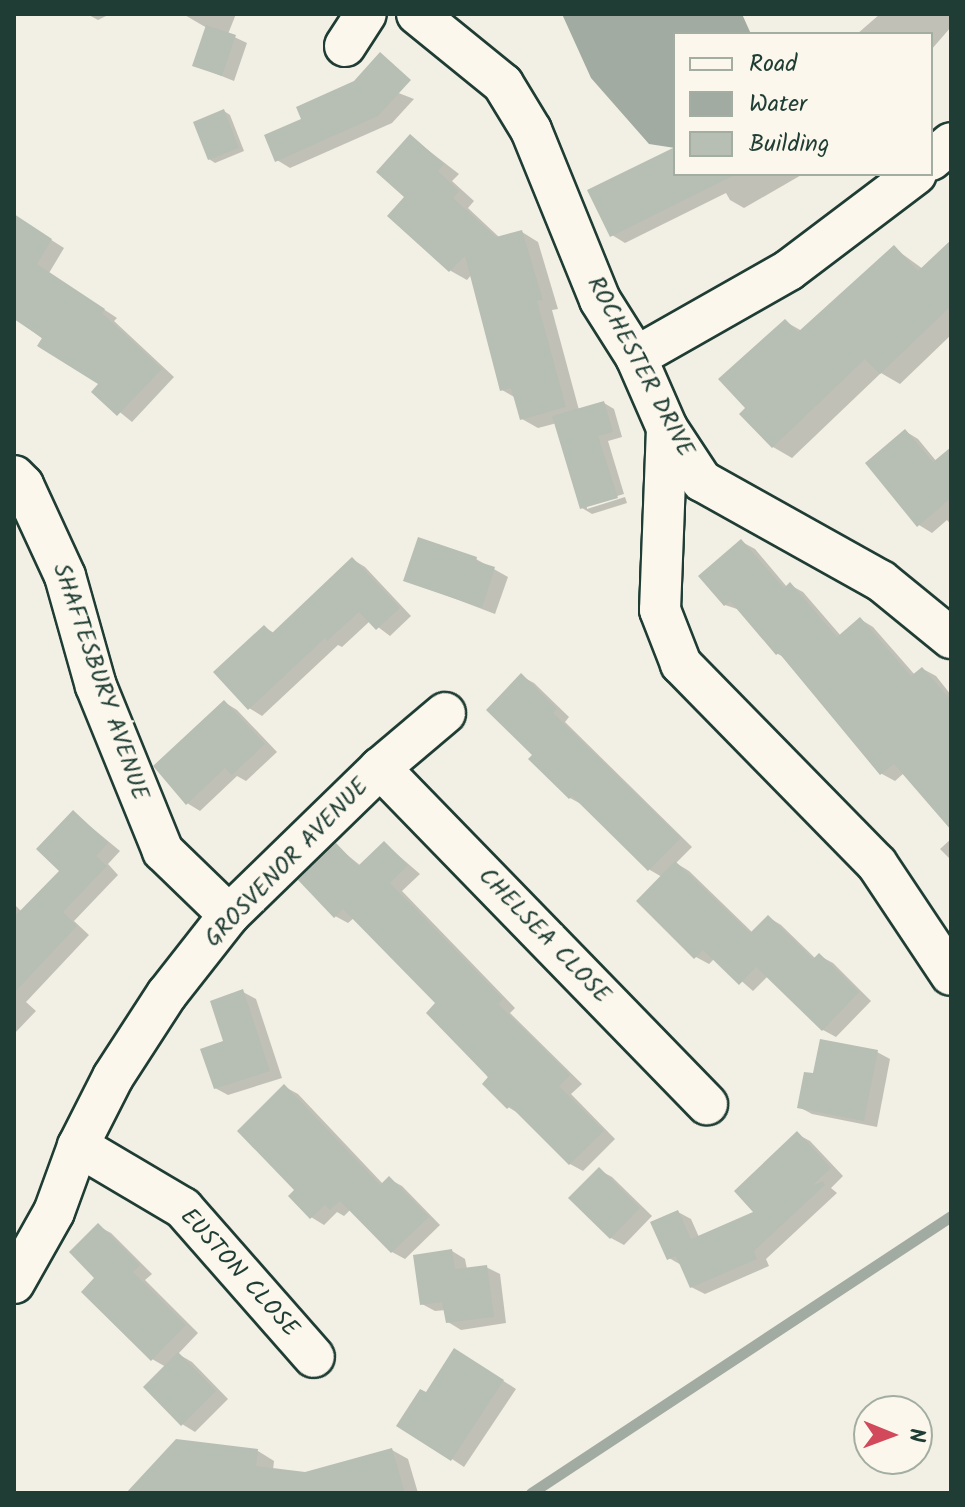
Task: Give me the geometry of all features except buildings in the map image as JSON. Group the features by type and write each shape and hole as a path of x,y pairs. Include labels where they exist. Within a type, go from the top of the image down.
{"street":[{"name":"ROCHESTER DRIVE","path":"417,14 503,84 531,130 600,300 636,357 667,428 702,481 881,581 951,638"},
{"path":"933,158 951,143"},
{"path":"636,357 789,270 913,176"},
{"path":"667,428 660,610 681,664 877,864 951,975"},
{"name":"SHAFTESBURY AVENUE","path":"14,476 23,485 65,576 96,686 163,851 229,915"},
{"name":"GROSVENOR AVENUE","path":"14,1283 54,1212 78,1146 113,1077 167,994 229,915 380,768 445,713"},
{"name":"CHELSEA CLOSE","path":"380,768 707,1104"},
{"name":"EUSTON CLOSE","path":"78,1146 183,1208 314,1357"}],"water":[{"path":"562,14 742,14 750,32 673,32 673,148 649,144 591,78"}],"waterway":[{"path":"531,1493 951,1216"}]}
